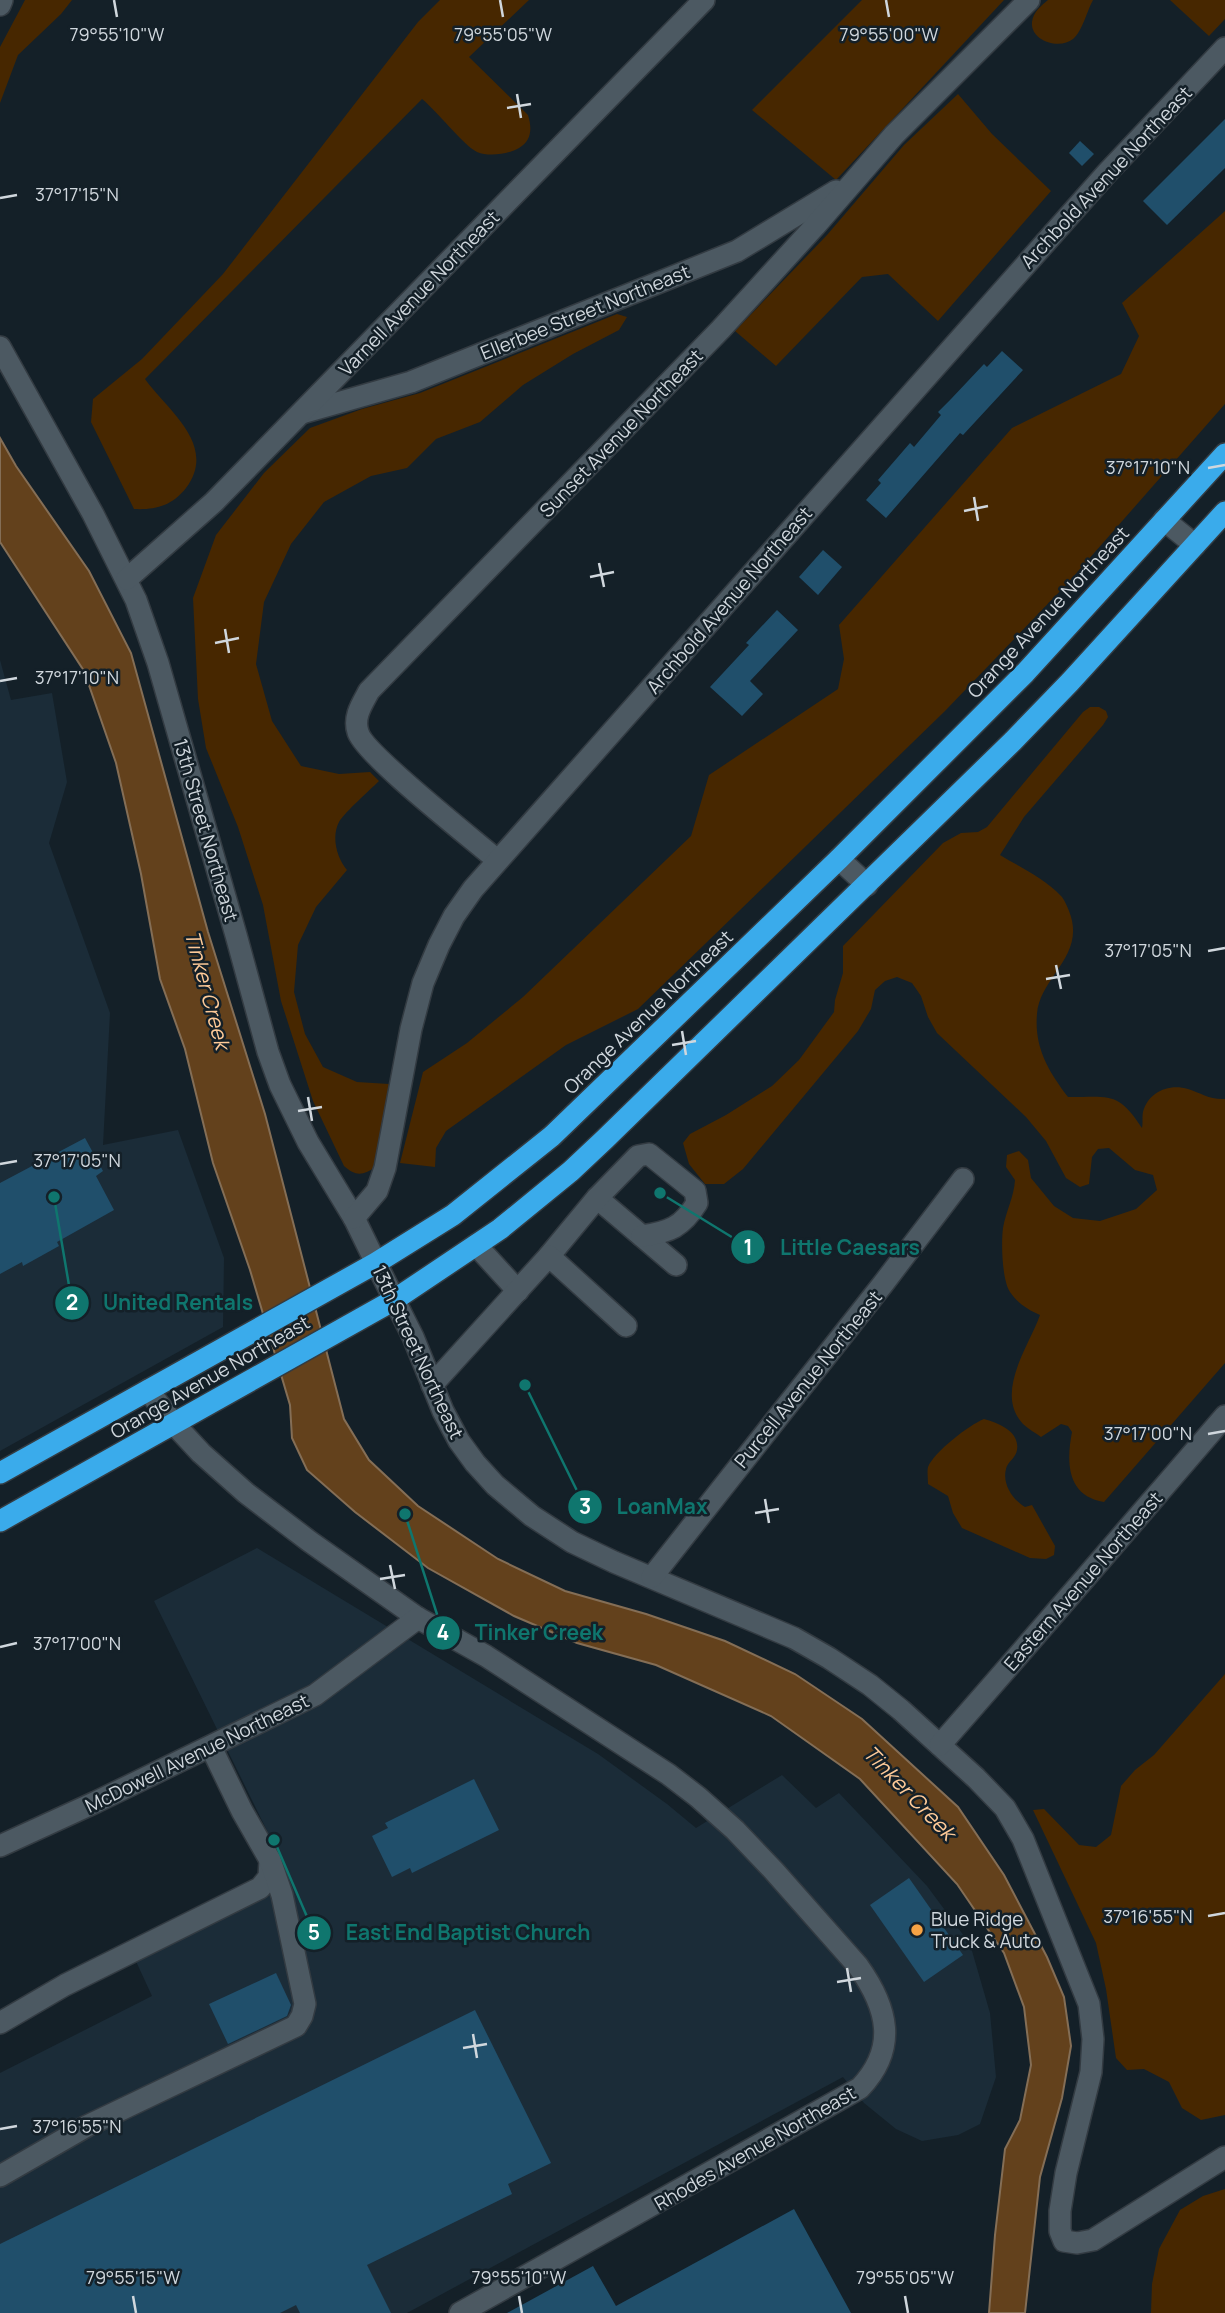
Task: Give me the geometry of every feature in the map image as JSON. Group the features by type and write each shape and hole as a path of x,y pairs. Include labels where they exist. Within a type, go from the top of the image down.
{"highway":[{"name":"Orange Avenue Northeast","path":"0,1473 376,1264 453,1214 552,1136 839,859 1025,673 1225,454"},
{"name":"Orange Avenue Northeast","path":"0,1521 394,1300 534,1202 597,1147 867,885 1070,682 1225,512"}],"street":[{"path":"0,5 2,0"},
{"name":"Varnell Avenue Northeast","path":"127,579 214,502 704,0"},
{"name":"Sunset Avenue Northeast","path":"497,860 362,742 356,723 359,709 369,691 721,329 894,135 1029,0"},
{"name":"Archbold Avenue Northeast","path":"354,1219 377,1191 385,1168 411,1028 424,983 454,916 473,889 1107,173 1225,48"},
{"name":"Ellerbee Street Northeast","path":"300,414 411,382 737,251 855,178"},
{"name":"13th Street Northeast","path":"0,348 127,579 158,663 280,1086 308,1142 354,1219 413,1337 459,1441 495,1485 532,1516 572,1542 794,1638 870,1685 940,1745 1005,1808 1023,1839 1089,2004 1093,2039 1091,2072 1059,2211 1060,2231 1064,2241 1077,2243 1093,2240 1225,2157"},
{"path":"1164,520 1195,545"},
{"path":"839,859 867,885"},
{"path":"432,1385 549,1256 597,1198 638,1156 649,1154 695,1191 697,1203 685,1222 657,1234 642,1236"},
{"name":"Purcell Avenue Northeast","path":"652,1577 963,1179"},
{"path":"597,1198 676,1265"},
{"path":"476,1245 518,1291"},
{"path":"549,1256 626,1326"},
{"name":"Rhodes Avenue Northeast","path":"148,1390 201,1453 246,1493 418,1618 486,1656 668,1774 707,1805 774,1871 858,1966 877,1998 885,2042 880,2063 860,2088 460,2313"},
{"name":"Eastern Avenue Northeast","path":"940,1745 1060,1610 1087,1574 1225,1416"},
{"name":"McDowell Avenue Northeast","path":"0,1846 315,1695 418,1618"},
{"path":"0,2176 87,2126 296,2026 303,2016 305,2004 282,1895 270,1860 242,1811 211,1747"},
{"path":"0,2023 65,1984 260,1888 269,1877 270,1860"}],"shaded area":[{"path":"25,0 72,0 18,55 0,103 0,47"},
{"path":"440,0 529,0 469,57 528,115 529,137 515,150 493,155 477,152 422,99 145,379 186,429 196,457 194,472 181,494 156,508 134,509 91,422 93,399 142,359 223,274 418,22"},
{"path":"862,0 1004,0 836,180 752,110"},
{"path":"1048,0 1093,0 1079,32 1073,39 1061,44 1047,42 1036,34 1032,22 1034,15"},
{"path":"1170,0 1225,0 1225,19 1209,36"},
{"path":"958,94 992,134 1051,191 938,321 888,274 862,277 776,366 735,331 827,235 904,145"},
{"path":"1225,211 1225,404 1066,585 945,711 638,1009 566,1045 446,1131 436,1148 435,1167 400,1163 423,1072 467,1043 523,997 691,836 709,775 838,689 844,659 839,625 1012,428 1121,374 1139,336 1122,303"},
{"path":"617,314 627,317 619,330 523,385 480,422 436,439 407,468 371,476 324,502 291,544 264,602 256,664 272,721 301,766 339,774 370,772 379,781 339,822 335,834 336,847 347,870 316,907 298,945 294,992 305,1034 323,1067 357,1082 389,1084 393,1094 375,1167 367,1172 355,1173 344,1166 313,1101 281,1001 263,905 238,827 206,748 198,699 193,598 216,535 264,473 310,428 362,409 420,393"},
{"path":"0,660 11,700 52,693 67,782 49,843 110,1013 103,1145 178,1130 224,1258 223,1327 0,1451"},
{"path":"1090,707 1099,707 1106,711 1108,717 1024,817 1000,855 1055,890 1069,911 1073,927 1068,953 1040,1001 1037,1026 1040,1049 1049,1069 1068,1097 1112,1099 1126,1108 1142,1128 1143,1114 1149,1099 1167,1088 1181,1087 1225,1099 1225,1363 1104,1502 1092,1499 1076,1485 1070,1466 1072,1432 1068,1426 1061,1424 1041,1437 1023,1424 1015,1412 1012,1398 1016,1370 1040,1315 1017,1300 1010,1292 1005,1279 1003,1228 1015,1180 1006,1167 1007,1155 1019,1151 1028,1160 1031,1178 1054,1206 1073,1218 1100,1221 1136,1209 1157,1190 1153,1175 1135,1170 1109,1148 1098,1149 1092,1157 1089,1184 1080,1187 1066,1178 1046,1141 1026,1117 937,1033 921,996 912,983 897,977 885,981 875,990 871,1009 858,1031 743,1169 724,1184 705,1184 689,1164 683,1143 690,1134 772,1086 799,1060 834,1012 843,973 843,946 943,843 961,833 978,832 987,827"},
{"path":"984,1419 1001,1426 1015,1438 1017,1450 1007,1467 1006,1480 1009,1491 1016,1500 1025,1507 1032,1505 1055,1546 1054,1555 1046,1559 1030,1558 962,1528 953,1513 948,1496 928,1484 928,1467 937,1454 961,1433"},
{"path":"257,1548 598,1754 696,1828 782,1775 816,1808 839,1793 927,1886 970,1944 990,2013 996,2077 980,2124 958,2135 922,2141 896,2129 864,2103 843,2077 407,2313 0,2313 0,2073 152,1996 134,1957 281,1871 277,1851 154,1601"},
{"path":"1225,1674 1225,2115 1201,2120 1182,2108 1169,2082 1144,2069 1127,2070 1116,2058 1096,1943 1033,1810 1044,1809 1079,1845 1096,1847 1111,1835 1121,1786 1154,1755"},
{"path":"1225,2189 1225,2313 1151,2313 1152,2284 1159,2249 1180,2210 1203,2196"}],"water":[{"path":"0,438 16,466 89,571 131,653 208,932 265,1114 344,1419 369,1460 418,1506 498,1559 565,1591 646,1614 725,1641 795,1674 862,1719 958,1807 1004,1875 1047,1957 1064,1997 1071,2046 1062,2098 1040,2177 1025,2313 989,2313 1005,2149 1020,2120 1031,2065 1024,2007 1004,1953 957,1884 860,1779 771,1716 656,1665 577,1643 514,1616 428,1568 355,1512 307,1470 292,1438 290,1405 250,1270 213,1163 185,1049 160,979 141,874 116,763 84,671 0,542"}],"building":[{"path":"1225,119 1225,168 1167,225 1143,201"},
{"path":"1080,141 1094,154 1082,166 1069,153"},
{"path":"1002,351 1023,370 963,435 960,433 886,518 866,500 881,483 878,480 910,443 914,447 941,415 938,412 984,364 987,367"},
{"path":"823,550 842,567 818,595 799,577"},
{"path":"777,610 798,630 750,681 763,694 742,716 710,687"},
{"path":"85,1138 103,1171 96,1176 114,1210 57,1242 59,1246 23,1266 22,1262 0,1274 0,1183"},
{"path":"474,1779 499,1830 412,1873 410,1868 392,1877 372,1836 388,1828 385,1823"},
{"name":"Blue Ridge Truck & Auto","path":"909,1878 963,1955 924,1982 870,1905"},
{"path":"276,1973 291,2005 287,2016 228,2044 209,2004"},
{"path":"475,2010 551,2163 508,2184 512,2194 367,2265 391,2313 300,2313 296,2305 280,2313 0,2313 0,2244"},
{"path":"794,2209 851,2313 507,2313 593,2266 616,2306"}],"place":[{"name":"Little Caesars","path":"660,1193"},
{"name":"United Rentals","path":"54,1197"},
{"name":"LoanMax","path":"525,1385"},
{"name":"Tinker Creek","path":"405,1514"},
{"name":"East End Baptist Church","path":"274,1840"},
{"name":"Blue Ridge Truck & Auto","path":"917,1930"}]}
